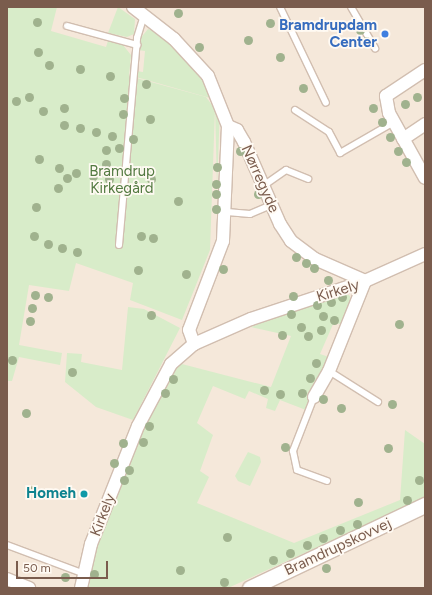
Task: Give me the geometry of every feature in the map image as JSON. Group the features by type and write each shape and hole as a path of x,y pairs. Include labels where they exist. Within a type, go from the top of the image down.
{"street":[{"name":"Nørregyde","path":"133,7 174,39 208,76 228,126 237,130 244,142 271,205 291,241 303,251 365,281"},
{"path":"425,70 386,96 394,122 425,178"},
{"path":"403,139 425,124"},
{"path":"194,344 189,330 223,240 227,212 228,126"},
{"path":"365,281 425,254"},
{"name":"Kirkely","path":"81,588 82,572 147,406 171,364 194,344 251,319 365,281"},
{"name":"Kirkely","path":"314,397 329,371 365,281"},
{"name":"Bramdrupskovvej","path":"251,588 425,505"},
{"path":"7,579 29,588"}],"lane":[{"path":"280,7 326,103"},
{"path":"352,7 375,48"},
{"path":"119,245 136,45 144,15"},
{"path":"67,26 136,45"},
{"path":"294,110 329,132 340,153 394,122"},
{"path":"263,186 286,170 308,179"},
{"path":"227,212 250,214 271,205"},
{"path":"329,371 378,402"},
{"path":"314,397 293,451 297,470 327,481"},
{"path":"7,545 82,572"}],"shaded area":[{"path":"7,7 425,7 425,588 7,588"}],"green space":[{"name":"Bramdrup Kirkegård","path":"7,7 57,7 51,31 106,47 108,41 123,45 131,55 129,76 206,97 215,109 210,250 182,320 130,300 133,283 76,263 69,291 29,285 19,345 62,353 60,365 19,357 12,381 7,381"},
{"path":"118,7 135,19 134,34 127,37 108,33"},
{"path":"148,29 163,35 206,83 220,109 217,186 215,105 210,98 136,77 136,71 143,72 145,51 138,50 139,40"},
{"path":"344,292 350,296 350,305 342,325 334,322 320,354 329,357 306,410 280,400 275,411 266,408 268,399 249,391 245,399 213,386 197,423 213,435 200,471 209,477 197,503 294,543 400,500 405,430 425,444 425,498 228,588 89,588 95,545 151,412 178,363 271,387 291,336 251,327"},
{"path":"128,307 144,309 180,328 133,420 96,407 65,382 67,353 82,354 81,362 122,370"},
{"path":"248,452 260,457 261,462 250,486 238,481 235,476"}],"place":[{"name":"Bramdrupdam Center","path":"385,34"},
{"name":"Homeh","path":"84,494"}]}
